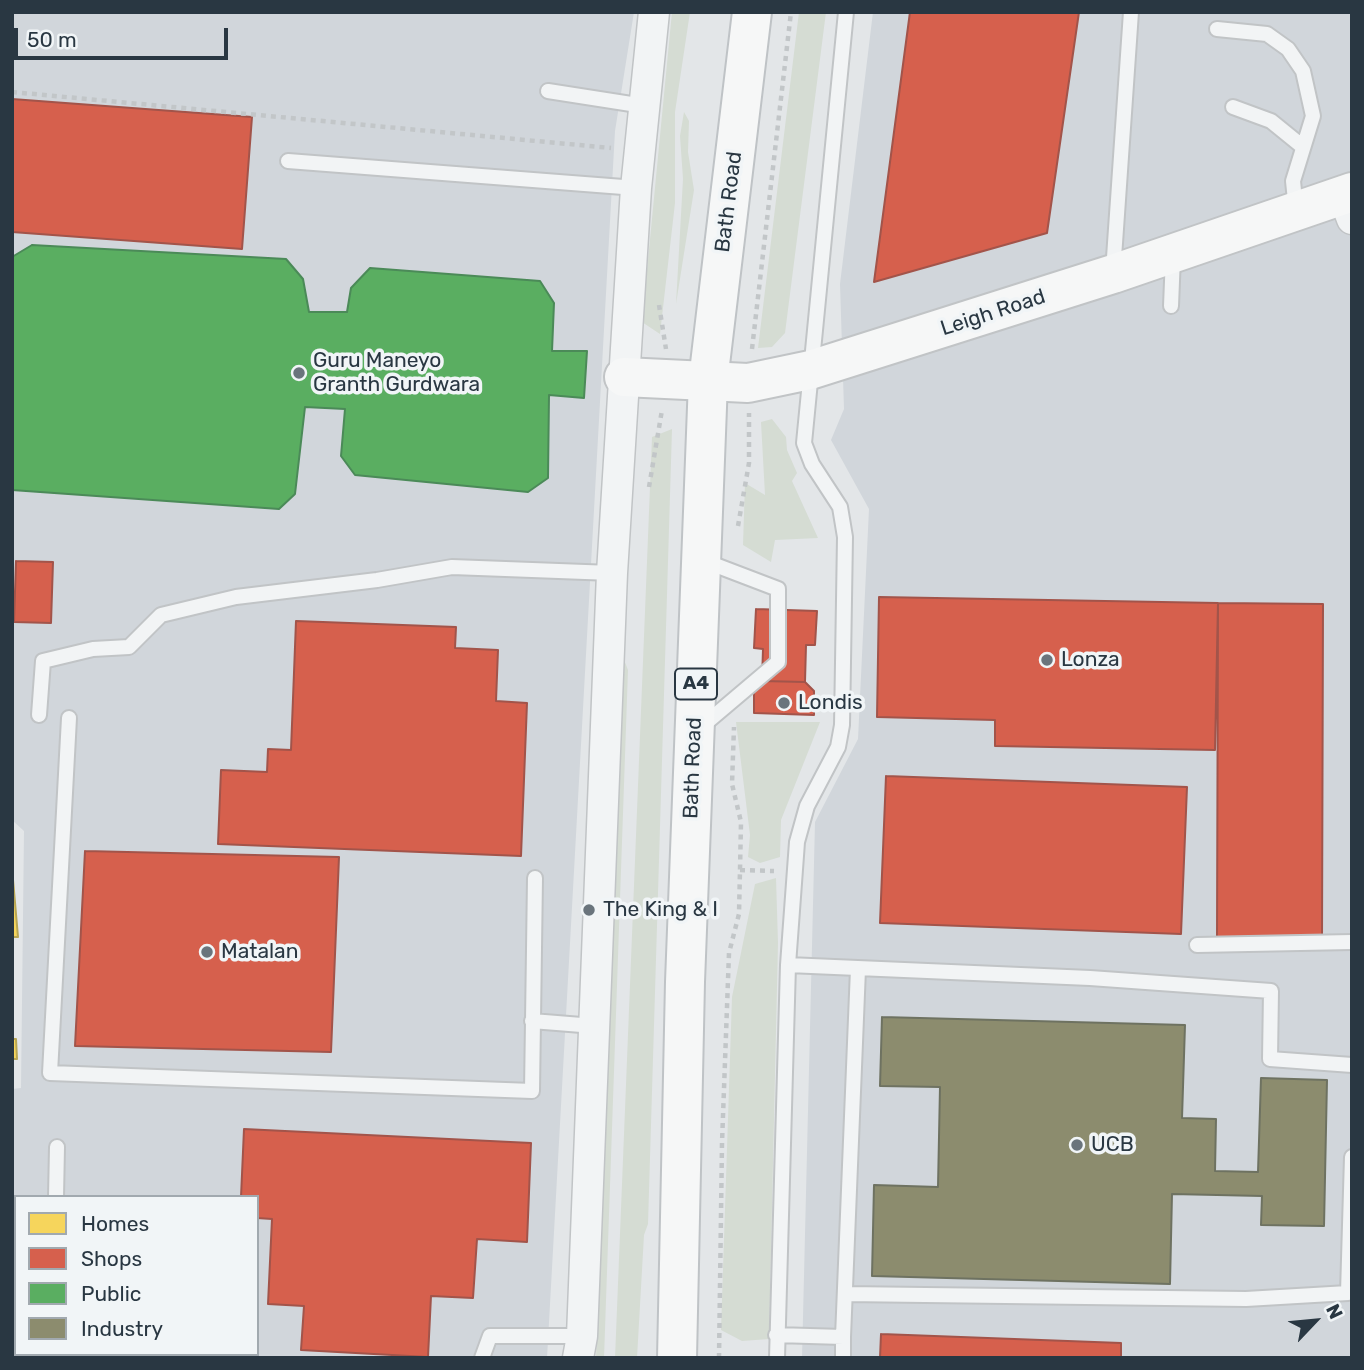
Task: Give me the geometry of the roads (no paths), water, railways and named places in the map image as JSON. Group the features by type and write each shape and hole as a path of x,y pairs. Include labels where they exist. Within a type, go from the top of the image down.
{"main road":[{"name":"Bath Road","path":"677,1358 694,733 708,381 752,12"},
{"name":"Leigh Road","path":"624,377 748,383 810,370 1113,274 1296,211 1349,202"}],"street":[{"path":"580,1347 612,573 636,188 654,12"}],"lane":[{"path":"776,1358 788,965 794,872 799,829 838,747 843,713 845,537 840,507 812,464 804,443 846,12"},
{"path":"1113,274 1131,12"},
{"path":"1217,29 1267,34 1288,49 1303,71 1311,96 1313,116 1293,181 1296,211"},
{"path":"548,91 644,106"},
{"path":"1233,107 1271,121 1303,147"},
{"path":"288,161 636,188"},
{"path":"1171,306 1174,251"},
{"path":"694,733 778,662 778,589 701,560"},
{"path":"39,715 43,661 93,649 129,647 161,615 236,597 376,580 452,567 612,573"},
{"path":"69,719 50,1073 532,1091 535,878"},
{"path":"1197,945 1352,942"},
{"path":"788,965 1103,978 1271,991 1270,1059 1352,1065"},
{"path":"843,1358 858,968"},
{"path":"532,1021 594,1026"},
{"path":"56,1195 57,1147"},
{"path":"845,1294 1246,1299 1348,1293 1352,1157"},
{"path":"776,1335 843,1337"},
{"path":"482,1358 490,1336 580,1347"}],"place":[{"name":"Guru Maneyo Granth Gurdwara","path":"299,373"},
{"name":"Lonza","path":"1047,660"},
{"name":"Londis","path":"784,703"},
{"name":"The King & I","path":"589,910"},
{"name":"Matalan","path":"207,952"},
{"name":"UCB","path":"1077,1145"}]}
